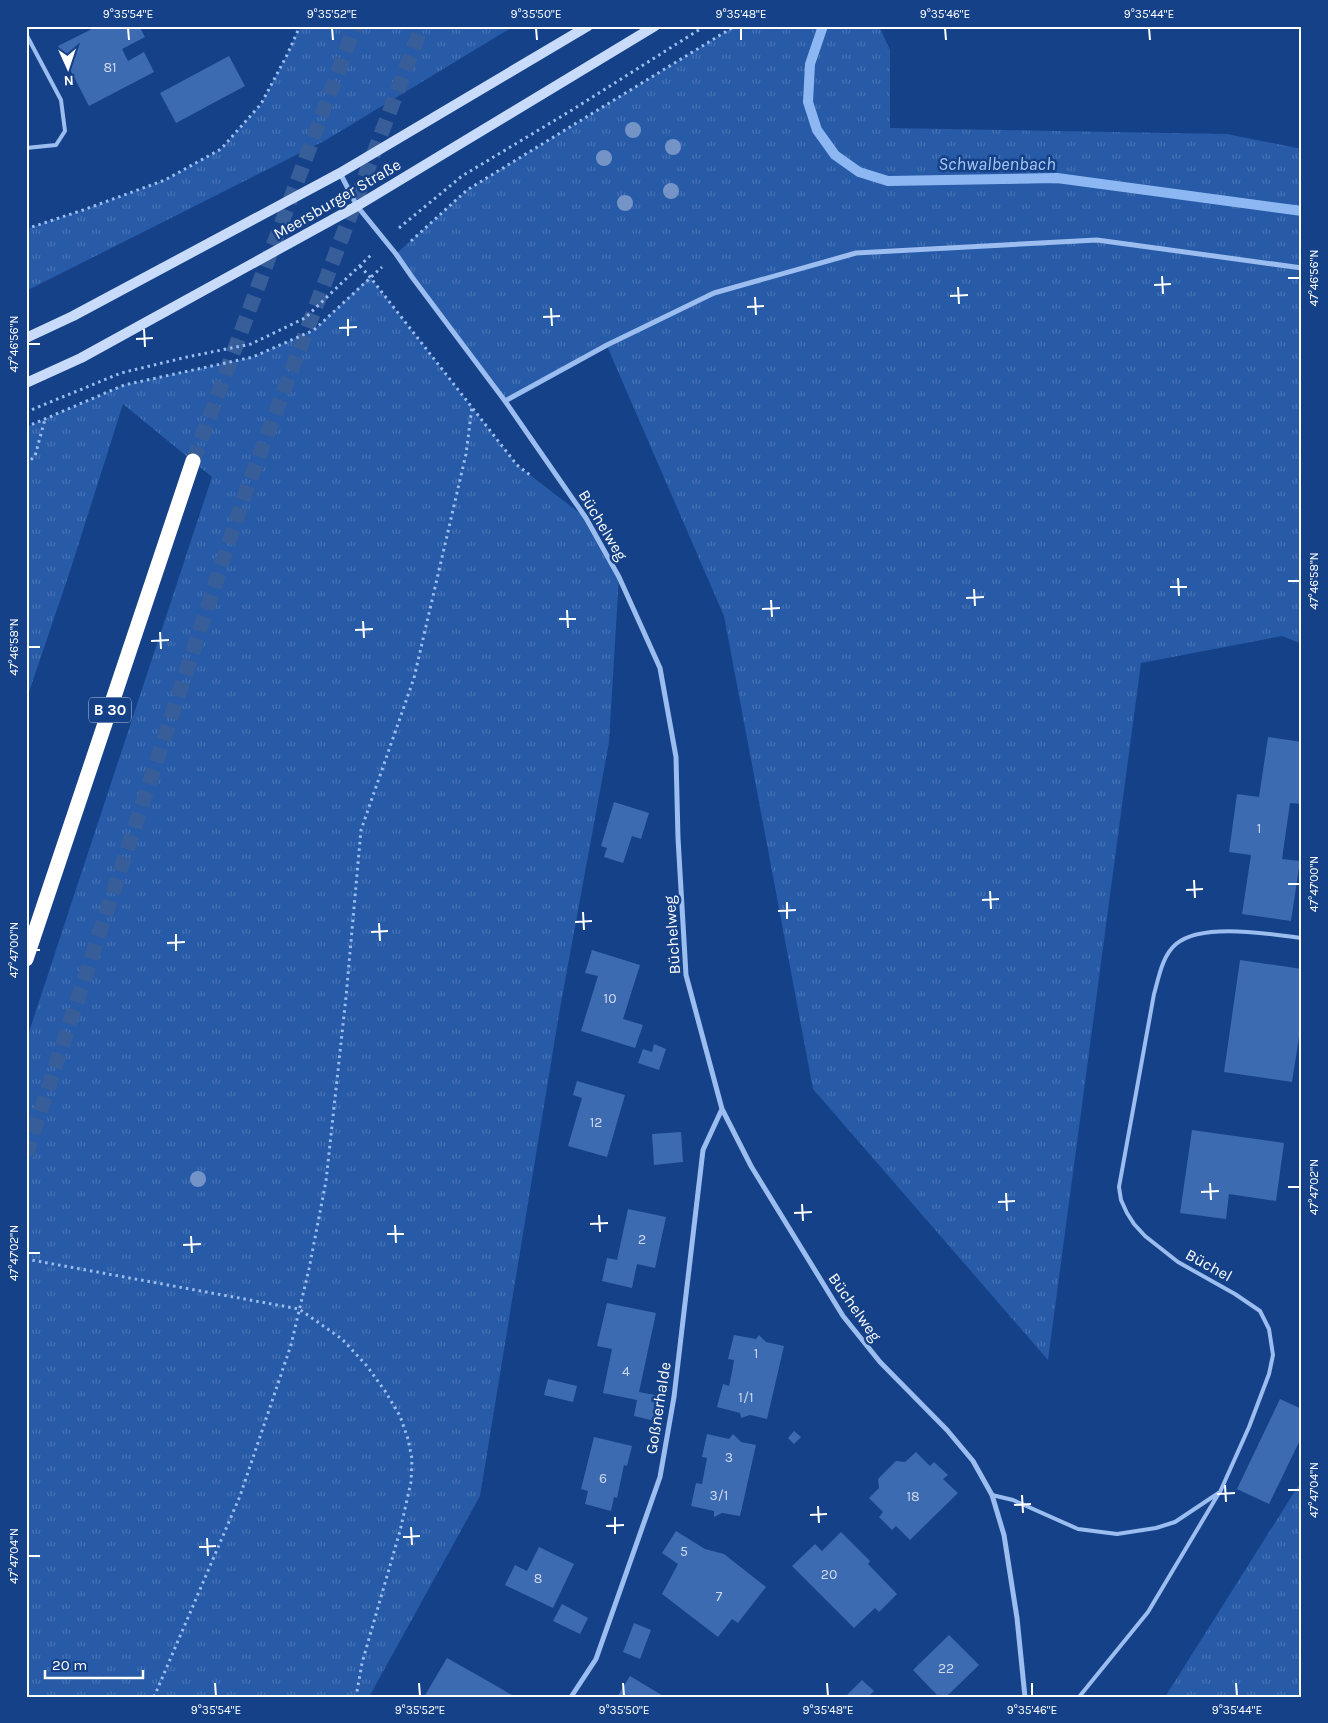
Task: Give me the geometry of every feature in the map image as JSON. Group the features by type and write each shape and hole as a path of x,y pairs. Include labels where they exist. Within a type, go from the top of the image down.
{"highway":[{"name":"B 30","path":"26,959 193,462"}],"street":[{"name":"Meersburger Straße","path":"26,338 73,316 340,174 588,26"},
{"name":"Meersburger Straße","path":"26,383 81,358 357,206 654,26"},
{"name":"Büchelweg","path":"340,174 357,206 396,254 506,402 586,518 619,577 660,668 676,757 678,838 686,975 722,1109 751,1166 843,1316 880,1362 947,1430 973,1461 992,1494 1006,1544 1017,1618 1025,1697"},
{"path":"506,402 607,345 714,294 856,253 1097,240 1302,268"},
{"name":"Goßnerhalde","path":"571,1697 596,1659 660,1477 674,1397 704,1150 722,1109"}],"lane":[{"path":"26,34 61,100 65,131 56,145 26,148"},
{"name":"Büchel","path":"1079,1697 1148,1612 1220,1492 1270,1374 1273,1356 1269,1329 1260,1311 1235,1294 1178,1262 1145,1236 1134,1224 1121,1200 1119,1187 1154,994 1161,969 1169,952 1176,944 1190,937 1233,930 1302,938"},
{"path":"992,1494 1013,1500 1078,1529 1117,1534 1140,1532 1176,1522 1220,1492"}],"path":[{"path":"26,229 165,180 221,149 261,104 300,26"},
{"path":"26,427 124,385 253,357 314,330 467,190 734,26"},
{"path":"154,1697 240,1496 291,1345 326,1181 346,997 361,830 414,678 466,454 472,406 360,266"},
{"path":"26,464 35,456 45,418"},
{"path":"26,1259 299,1309 342,1339 367,1366 400,1416 408,1439 412,1459 411,1482 400,1531 362,1663 356,1697"}],"green space":[{"path":"300,26 514,26 326,140 26,291 26,229 165,180 221,149 261,104"},
{"path":"735,26 879,26 890,50 890,128 1227,134 1302,149 1302,644 1282,636 1141,663 1048,1360 813,1089 724,616 607,346 505,401 396,254 467,190"},
{"path":"370,277 517,465 586,518 619,577 609,742 559,1014 480,1496 369,1697 26,1697 26,1041 212,477 123,404 26,701 26,427 124,385 253,357 314,330"},
{"path":"1302,1480 1302,1697 1165,1697"}],"building":[{"path":"98,26 139,26 145,37 122,49 128,61 144,52 154,72 89,106 58,46"},
{"path":"229,56 245,86 176,123 160,93"},
{"path":"1268,737 1302,742 1302,804 1290,803 1282,859 1300,861 1291,921 1242,914 1251,855 1229,852 1237,794 1259,797"},
{"path":"614,802 649,813 641,839 632,836 623,863 604,857 607,848 601,846"},
{"path":"592,950 640,965 623,1019 643,1025 635,1048 581,1031 598,976 585,973"},
{"path":"1240,960 1302,969 1302,1018 1292,1082 1224,1072"},
{"path":"654,1044 666,1049 659,1070 638,1063 643,1049 652,1052"},
{"path":"577,1081 625,1095 607,1157 568,1146 582,1098 573,1095"},
{"path":"1192,1130 1284,1143 1276,1201 1229,1194 1226,1219 1180,1213"},
{"path":"681,1132 683,1162 654,1165 652,1134"},
{"path":"628,1209 666,1217 655,1268 637,1264 632,1288 602,1281 607,1258 617,1260"},
{"path":"607,1303 656,1313 639,1392 660,1396 655,1421 634,1416 637,1400 603,1393 612,1349 597,1346"},
{"path":"734,1335 756,1339 759,1335 766,1342 784,1346 767,1419 750,1415 741,1418 740,1413 717,1407 723,1384 729,1386 734,1360 728,1359"},
{"path":"548,1379 577,1386 573,1402 544,1395"},
{"path":"1280,1399 1302,1409 1302,1436 1269,1504 1237,1489"},
{"path":"794,1431 801,1437 794,1444 788,1438"},
{"path":"707,1434 729,1439 733,1434 741,1442 756,1445 740,1516 722,1513 714,1517 714,1511 691,1506 696,1483 702,1484 707,1458 702,1457"},
{"path":"594,1437 632,1446 627,1466 624,1465 617,1498 614,1497 611,1511 585,1504 588,1491 581,1489"},
{"path":"916,1452 930,1466 934,1462 948,1475 943,1479 958,1493 910,1540 896,1526 892,1530 879,1517 883,1512 869,1498 879,1488 878,1479 896,1461 905,1462"},
{"path":"676,1531 705,1549 724,1554 766,1587 738,1623 732,1619 718,1637 662,1594 678,1564 662,1553"},
{"path":"841,1532 870,1561 868,1564 897,1594 879,1612 875,1608 854,1628 792,1566 815,1544 822,1551"},
{"path":"539,1547 574,1564 553,1608 505,1585 515,1565 527,1571"},
{"path":"562,1604 588,1618 580,1634 553,1621"},
{"path":"634,1623 651,1630 640,1659 623,1652"},
{"path":"949,1635 979,1665 946,1697 939,1697 913,1670"},
{"path":"447,1658 500,1688 515,1697 424,1697"},
{"path":"630,1676 665,1697 617,1697"},
{"path":"862,1680 874,1691 868,1697 845,1697"}],"waterway":[{"name":"Schwalbenbach","path":"823,26 810,64 808,102 817,130 835,155 859,172 888,181 1057,178 1302,211"}],"tunnel":[{"path":"193,461 355,26"},
{"path":"26,1155 247,488 422,26"}]}
